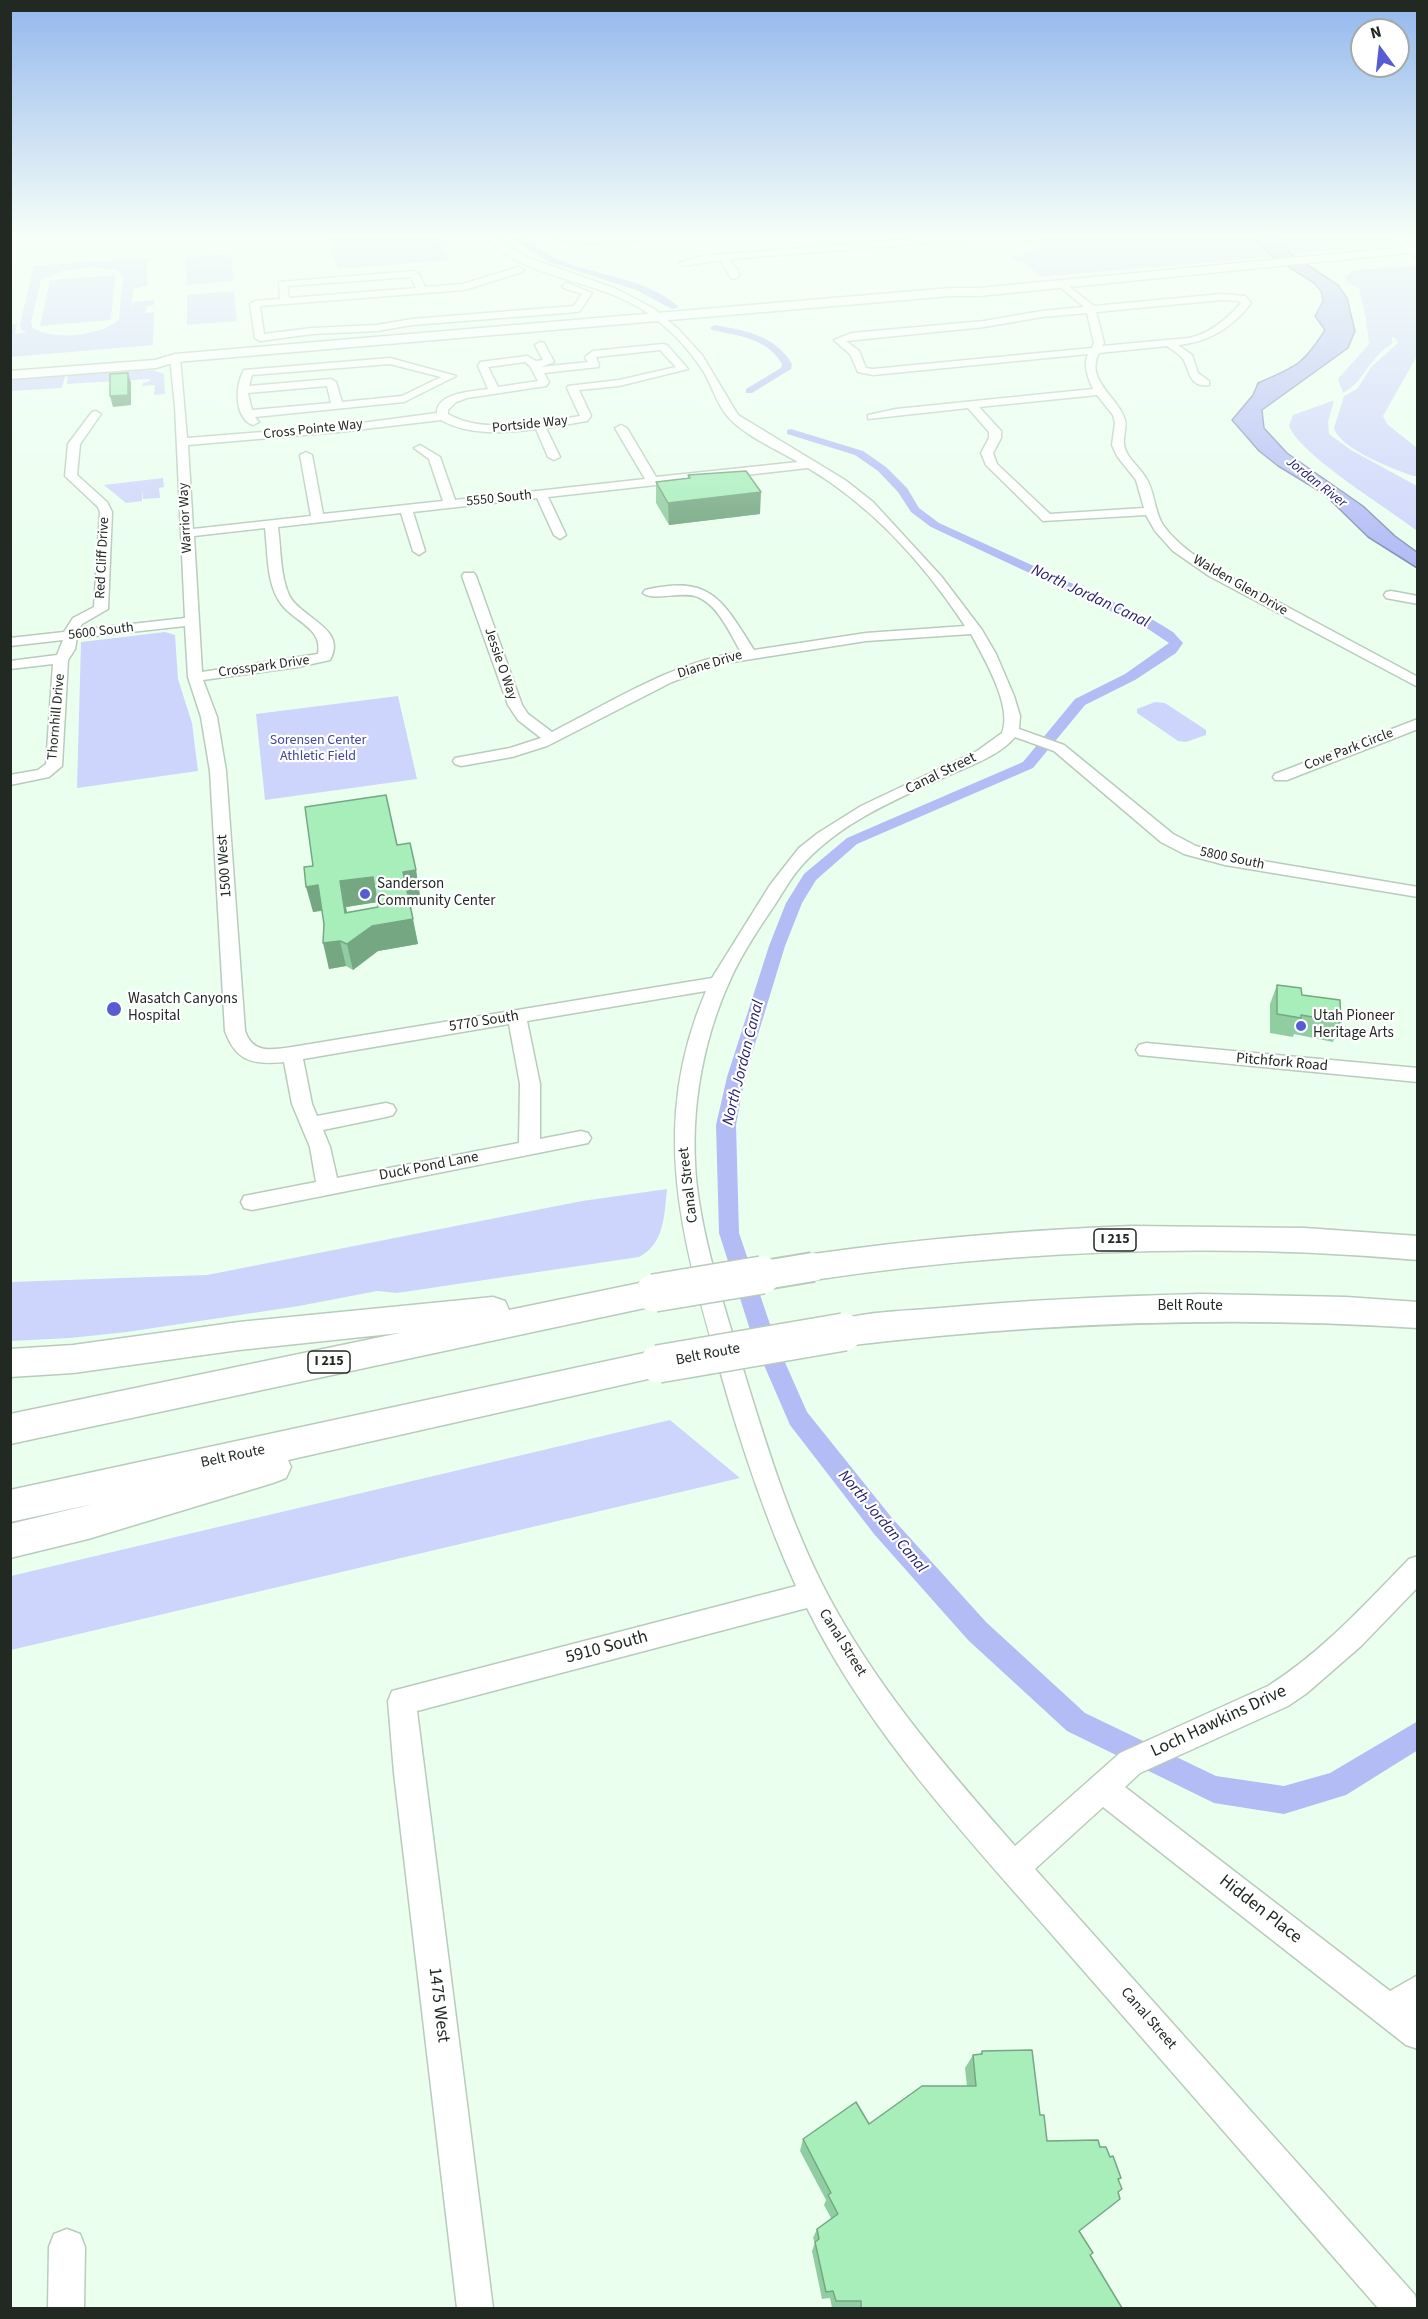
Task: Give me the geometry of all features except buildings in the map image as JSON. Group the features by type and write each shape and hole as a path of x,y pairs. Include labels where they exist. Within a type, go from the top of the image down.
{"highway":[{"name":"I 215","path":"10,1429 651,1293 813,1267 962,1248 1108,1240 1245,1239 1418,1248"},
{"path":"10,1362 73,1359 239,1336 651,1293"},
{"name":"Belt Route","path":"10,1506 658,1364 844,1332 992,1315 1171,1306 1319,1309 1418,1316"},
{"path":"10,1541 88,1522 506,1397"}],"main road":[{"path":"10,367 156,356 175,358 330,345"},
{"path":"10,375 156,364 175,358"}],"street":[{"path":"536,367 549,362 540,345"},
{"path":"685,345 706,368 725,407 734,417 855,493 888,524 938,579 992,658 1004,688 1013,721 1012,731"},
{"path":"846,345 855,353 864,371 882,372 1146,345"},
{"name":"Walden Glen Drive","path":"1098,345 1090,363 1094,381 1100,392 1118,414 1120,423 1118,445 1123,456 1142,480 1150,511 1159,528 1172,542 1203,566 1418,682"},
{"path":"1172,345 1188,357 1194,376 1205,383"},
{"name":"Portside Way","path":"442,414 454,424 477,429 585,418 572,388 681,370 682,367 663,347 593,354 590,357 594,365 582,366"},
{"name":"Warrior Way","path":"175,358 188,533 195,677"},
{"path":"442,414 442,409 452,400 465,395 543,384 544,382 536,367 527,359 484,364 494,390"},
{"path":"390,361 451,376 404,399 337,404 250,418 243,390 243,380 248,372 390,361"},
{"path":"536,367 582,366 593,386"},
{"path":"243,390 331,382 337,404"},
{"path":"872,417 896,412 1100,392"},
{"path":"419,393 452,400"},
{"path":"970,404 994,431 995,438 987,453 992,465 1047,519 1150,511"},
{"name":"Red Cliff Drive","path":"70,635 75,622 101,609 106,512 103,505 71,476 74,444 96,414"},
{"name":"Cross Pointe Way","path":"182,440 339,429 442,414"},
{"path":"539,424 554,457"},
{"path":"621,428 652,482"},
{"path":"420,448 434,457 450,504"},
{"path":"306,455 318,519"},
{"name":"5550 South","path":"188,533 810,464"},
{"path":"541,494 560,535"},
{"path":"406,509 419,551"},
{"name":"Crosspark Drive","path":"195,677 298,663 325,657 326,645 323,634 292,607 282,594 271,524"},
{"name":"Jessie O Way","path":"469,576 514,705 523,717 551,738"},
{"path":"650,593 687,589 712,598 720,606 749,653"},
{"path":"1391,595 1418,600"},
{"name":"5600 South","path":"10,642 191,621"},
{"name":"Diane Drive","path":"461,761 512,752 551,738 678,674 717,660 749,653 882,635 975,630"},
{"name":"Thornhill Drive","path":"10,665 62,659 69,652 70,635"},
{"name":"Thornhill Drive","path":"10,780 38,776 54,766 62,659"},
{"name":"1500 West","path":"195,677 211,729 218,771 235,1031 237,1042 248,1053"},
{"name":"Cove Park Circle","path":"1281,777 1418,723"},
{"name":"5800 South","path":"1012,731 1059,748 1167,838 1190,850 1225,860 1417,893"},
{"name":"Canal Street","path":"1012,731 982,754 850,820 807,850 784,877 719,983 702,1035 686,1108 684,1141 691,1212 700,1260 742,1407 775,1501 812,1594 878,1701 932,1770 1014,1867 1402,2308"},
{"name":"5770 South","path":"248,1053 263,1056 292,1054 719,983"},
{"path":"517,1017 530,1084 529,1148"},
{"name":"Pitchfork Road","path":"1146,1050 1418,1075"},
{"path":"292,1054 302,1104 320,1147 328,1187"},
{"path":"310,1125 386,1110"},
{"name":"Duck Pond Lane","path":"252,1202 581,1138"},
{"name":"Loch Hawkins Drive","path":"1014,1867 1130,1763 1202,1732 1298,1685 1322,1665 1418,1568"},
{"name":"5910 South","path":"402,1701 812,1594"},
{"name":"1475 West","path":"402,1701 410,1784 475,2308"},
{"name":"Hidden Place","path":"1102,1788 1418,2032"},
{"path":"1390,2011 1418,1991"},
{"path":"66,2308 67,2247"}],"green space":[{"path":"11,345 150,345 11,357"},
{"path":"1368,345 1390,345 1343,393 1338,379"},
{"path":"1395,345 1417,345 1417,356 1383,416 1387,424 1417,448 1417,476 1356,451 1338,436 1334,428 1344,396 1357,389 1372,366"},
{"path":"153,370 164,374 165,394 154,395 155,385 142,386 150,379 67,384 68,375"},
{"path":"65,376 62,388 11,391 11,379"},
{"path":"1334,401 1328,422 1329,434 1351,450 1417,486 1417,531 1327,466 1310,452 1289,426 1293,415"},
{"path":"163,478 164,487 159,488 160,498 143,499 142,490 142,501 126,503 104,485"},
{"path":"165,632 175,635 178,679 192,723 198,771 77,788 81,642"},
{"name":"Sorensen Center Athletic Field","path":"398,696 417,779 265,800 256,714"},
{"path":"1155,702 1165,703 1206,730 1206,735 1186,742 1178,741 1137,713 1137,709"},
{"path":"667,1189 662,1228 654,1244 639,1257 397,1293 377,1291 299,1306 127,1332 11,1341 11,1282 207,1275 582,1201"},
{"path":"670,1420 740,1478 11,1650 11,1576"}],"water":[{"name":"Jordan River","path":"1314,345 1349,345 1262,410 1264,428 1287,453 1363,506 1395,536 1417,552 1417,568 1368,537 1324,494 1278,466 1259,451 1232,420 1253,395 1258,383 1297,364"}],"waterway":[{"name":"North Jordan Canal","path":"749,391 786,369 787,364 782,355 771,345"},
{"name":"North Jordan Canal","path":"791,432 859,453 882,469 903,490 915,510 935,525 1150,624 1176,643 1171,650 1130,677 1080,702 1028,765 852,841 810,877 794,903 777,946 736,1077 726,1125 729,1233 765,1342 798,1418 883,1526 977,1631 1076,1722 1214,1789 1284,1800 1336,1785 1418,1734"}],"place":[{"name":"Sanderson Community Center","path":"365,894"},
{"name":"Wasatch Canyons Hospital","path":"114,1009"},
{"name":"Utah Pioneer Heritage Arts","path":"1301,1026"}]}
